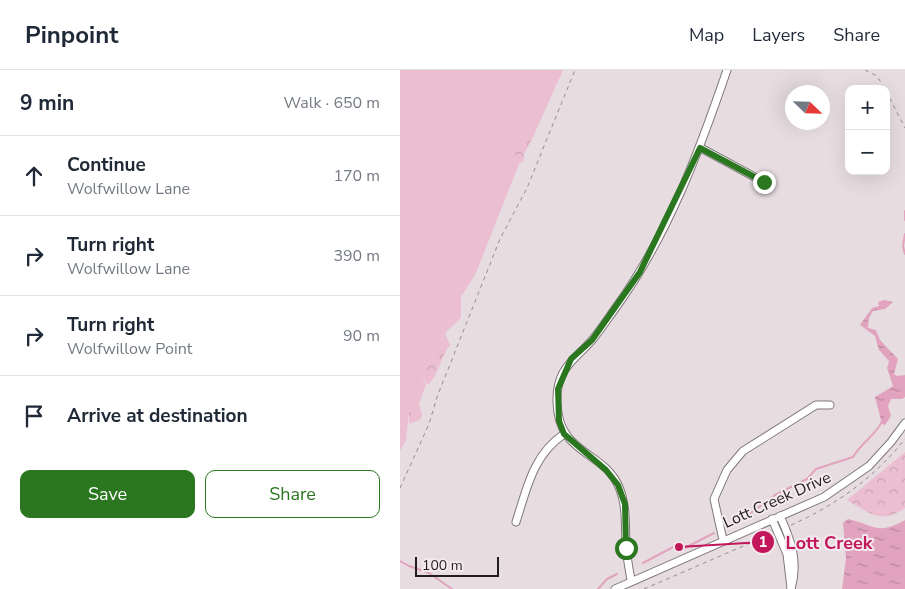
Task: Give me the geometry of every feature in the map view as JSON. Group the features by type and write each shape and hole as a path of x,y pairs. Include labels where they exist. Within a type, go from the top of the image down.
{"street":[{"path":"631,580 626,548 625,504 618,485 606,470 564,434 557,402 562,374 571,359 592,340 640,272 700,148 727,70"},
{"path":"700,148 764,182"},
{"path":"723,540 714,499 727,470 743,451 816,405 830,405"},
{"name":"Lott Creek Drive","path":"615,589 631,580 824,497 856,477 880,455 905,423"},
{"path":"516,522 541,455 549,444 564,434"},
{"path":"780,516 794,553 794,577 791,589"},
{"path":"772,519 787,554 791,589"}],"path":[{"path":"400,488 429,424 437,397 500,239 524,193 575,70"},
{"path":"865,70 877,76 883,85"},
{"path":"890,98 905,128"}],"green space":[{"path":"400,70 563,70 533,137 524,135 516,138 513,137 512,146 519,164 476,273 461,297 461,318 445,333 421,375 426,384 419,404 409,411 406,440 400,451"},
{"path":"524,134 533,137 524,154 524,161 519,164 512,146 512,137 516,138"},
{"path":"445,333 450,345 428,385 421,375"},
{"path":"419,404 422,414 420,420 409,424 409,411"},
{"path":"905,452 905,508 889,516 882,516 869,513 847,500"}],"water":[{"path":"884,300 893,302 885,309 873,311 869,318 868,328 876,330 880,340 898,359 894,374 897,376 905,375 905,397 902,399 891,399 888,406 891,416 885,425 882,424 875,397 893,386 887,368 889,361 879,350 875,336 860,325 872,308 879,306 878,302"},
{"path":"848,519 876,528 888,527 905,520 905,589 842,589 846,558 843,523"}],"waterway":[{"path":"905,211 905,220"},
{"path":"905,234 903,246 905,254"},
{"path":"726,526 744,518 775,495 807,479 816,469 853,457 877,430 882,421"},
{"path":"643,563 677,545 683,549 714,533"},
{"path":"400,561 429,573 452,589"},
{"path":"598,589 607,579 617,574"}],"place":[{"name":"Lott Creek","path":"679,547"}],"route":[{"path":"626,548 625,504 618,485 606,470 573,444 564,434 559,421 557,402 562,374 571,359 592,340 640,272 668,219 700,148 764,182"}]}
